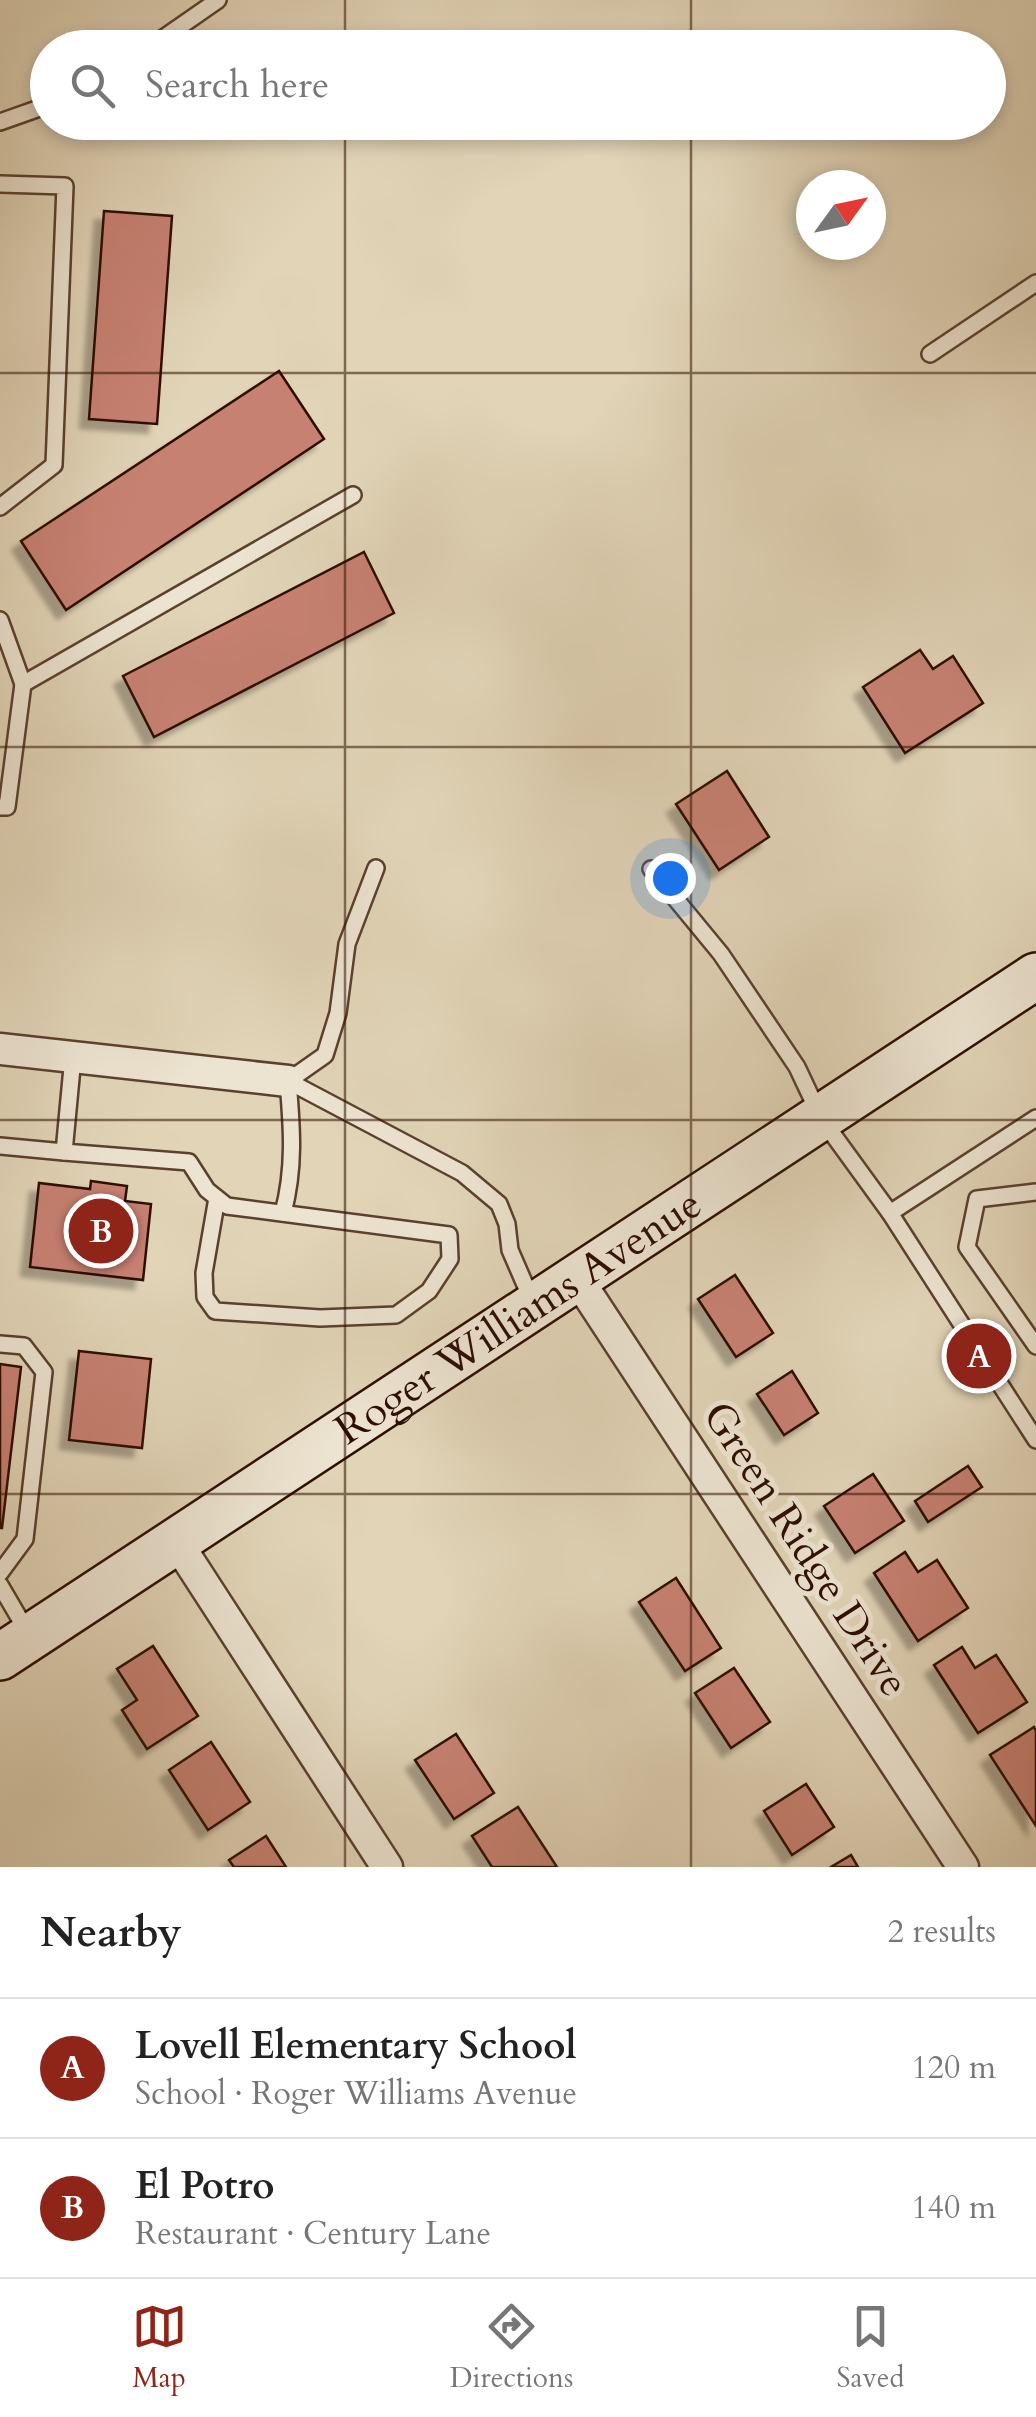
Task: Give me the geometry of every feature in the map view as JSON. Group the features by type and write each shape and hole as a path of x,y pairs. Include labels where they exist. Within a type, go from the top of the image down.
{"street":[{"name":"Roger Williams Avenue","path":"15,1647 1036,976"},
{"path":"0,1048 288,1081"},
{"name":"Green Ridge Drive","path":"578,1278 964,1867"},
{"path":"176,1541 387,1867"}],"lane":[{"path":"175,30 218,0"},
{"path":"0,122 30,111"},
{"path":"0,184 65,186 54,465 0,507"},
{"path":"930,354 1036,283"},
{"path":"22,684 353,495"},
{"path":"0,620 22,684 7,807 0,808"},
{"path":"288,1081 325,1055 338,1013 348,944 376,868"},
{"path":"651,869 721,954 796,1067 821,1118 890,1214 1036,1440"},
{"path":"64,1152 73,1057"},
{"path":"283,1213 294,1149 288,1081"},
{"path":"288,1081 462,1173 500,1204 510,1250 534,1307"},
{"path":"890,1214 1036,1118"},
{"path":"0,1146 189,1162 207,1190 217,1198 227,1206 448,1235 450,1259 429,1291 396,1314 320,1318 214,1311 205,1297 204,1274 217,1198"},
{"path":"1036,1192 977,1198 968,1246 1036,1346"},
{"path":"0,1344 24,1346 44,1372 25,1538 0,1574"},
{"path":"0,1585 15,1647"}],"building":[{"path":"104,211 172,216 157,424 89,419"},
{"path":"279,371 324,439 66,610 21,541"},
{"path":"364,552 394,613 154,737 123,676"},
{"path":"920,650 933,669 953,656 983,703 905,753 863,687"},
{"path":"727,771 769,837 719,870 676,804"},
{"path":"91,1181 127,1186 125,1201 151,1204 143,1280 30,1267 39,1183 90,1189"},
{"path":"735,1275 773,1333 736,1357 698,1299"},
{"path":"79,1351 151,1359 142,1448 69,1440"},
{"path":"0,1364 21,1367 2,1528 0,1528"},
{"path":"792,1371 818,1413 784,1435 757,1394"},
{"path":"968,1466 982,1487 928,1522 915,1501"},
{"path":"873,1474 904,1521 855,1553 824,1506"},
{"path":"905,1552 918,1572 937,1560 968,1608 918,1641 874,1573"},
{"path":"676,1578 721,1648 685,1671 639,1602"},
{"path":"153,1646 198,1716 147,1749 122,1710 137,1700 117,1669"},
{"path":"962,1647 975,1668 996,1655 1027,1702 978,1733 934,1665"},
{"path":"734,1668 770,1722 731,1748 695,1693"},
{"path":"1034,1727 1036,1731 1036,1826 990,1755"},
{"path":"456,1734 494,1793 454,1819 415,1760"},
{"path":"211,1742 250,1802 208,1830 169,1770"},
{"path":"806,1784 834,1827 792,1855 764,1811"},
{"path":"518,1807 557,1867 492,1867 472,1836"},
{"path":"266,1836 286,1867 234,1867 229,1860"},
{"path":"851,1855 858,1867 831,1867"}],"place":[{"name":"El Potro","path":"101,1231"},
{"name":"Lovell Elementary School","path":"979,1356"}]}
